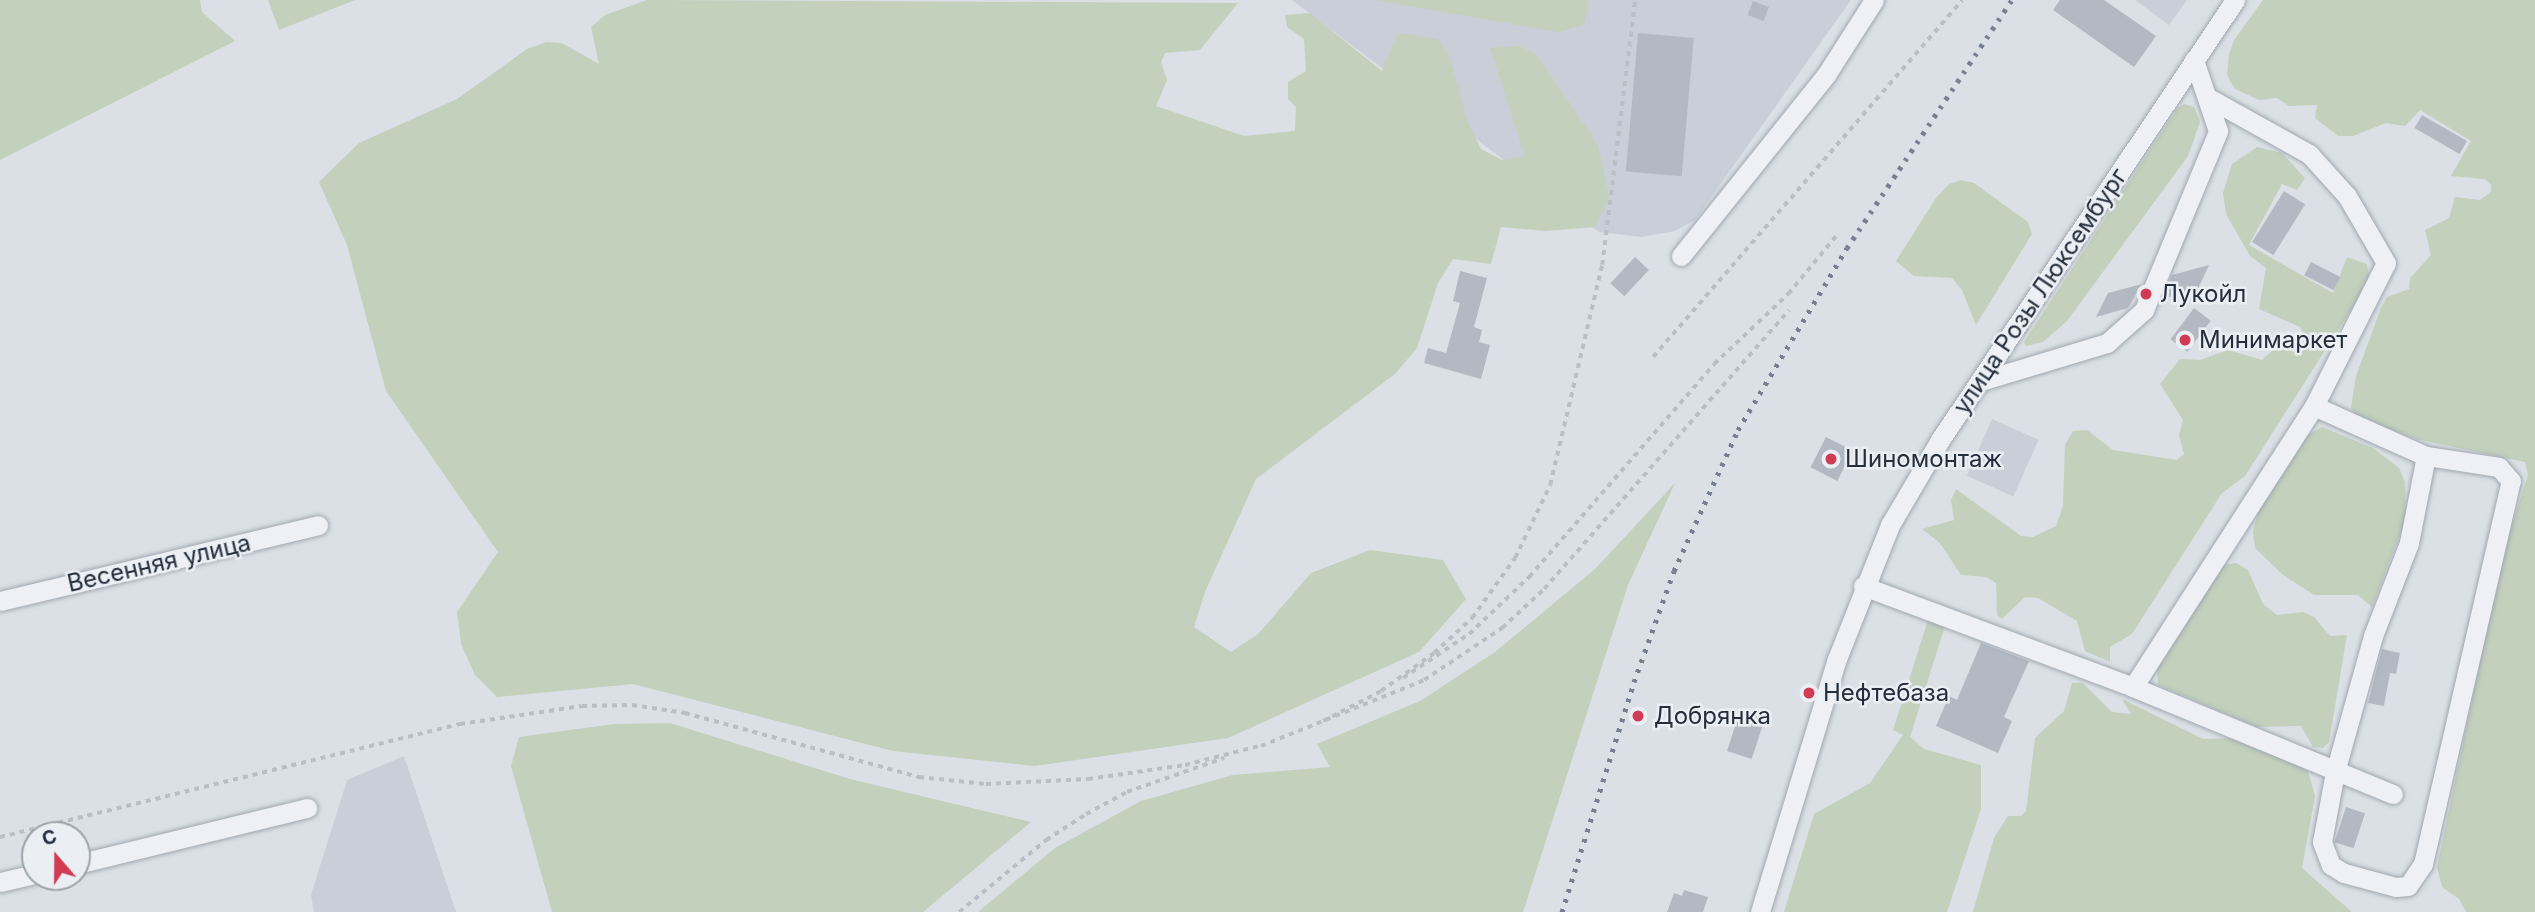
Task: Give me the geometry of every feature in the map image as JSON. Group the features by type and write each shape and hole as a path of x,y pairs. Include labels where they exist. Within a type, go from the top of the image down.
{"street":[{"path":"1681,256 1826,75 1874,0"},
{"name":"улица Розы Люксембург","path":"1760,912 1863,586 1905,495 2235,0"},
{"path":"1981,381 2108,343 2134,323 2144,310 2213,152 2218,131 2194,60"},
{"path":"2133,687 2314,406 2384,271 2383,251 2347,196 2309,155 2209,98"},
{"path":"2314,406 2426,456 2499,467 2511,481 2423,864 2408,886 2344,873 2331,865 2322,842 2335,772 2373,636 2409,543 2426,456"},
{"name":"Весенняя улица","path":"0,601 318,525"},
{"path":"1863,586 2133,687 2393,794"},
{"path":"91,861 307,808"},
{"path":"0,882 21,877"}],"path":[{"path":"1381,691 1434,653 1472,618 1515,558 1550,485 1602,265 1634,0"},
{"path":"1653,357 1962,0"},
{"path":"1289,736 1381,691 1469,634 1515,592 1714,364 1788,294 1836,236"},
{"path":"959,912 1046,840 1086,814 1157,781 1289,736 1424,680 1502,628 1544,589 1788,310"},
{"path":"0,837 460,724 582,706 632,705 685,713 919,776 986,784 1088,779 1185,765 1264,745"}],"shaded area":[{"path":"1292,0 1851,0 1695,220 1675,231 1642,237 1599,232"},
{"path":"2135,0 2187,0 2169,25"},
{"path":"1992,419 2039,440 2013,496 1967,476"},
{"path":"404,756 456,912 314,912 311,895 347,780"}],"green space":[{"path":"0,0 200,0 202,12 235,41 0,160"},
{"path":"268,0 355,0 279,30"},
{"path":"647,0 1238,3 1200,50 1165,53 1161,62 1167,80 1156,106 1244,136 1295,131 1296,107 1288,99 1288,82 1306,71 1304,39 1287,27 1285,15 1310,13 1382,71 1398,33 1438,39 1449,55 1468,123 1481,149 1502,160 1525,156 1490,48 1519,46 1536,54 1598,145 1609,197 1595,227 1546,231 1501,227 1491,264 1453,259 1438,283 1417,348 1395,374 1256,479 1205,592 1194,627 1231,652 1258,634 1311,573 1370,550 1443,560 1466,599 1419,652 1228,738 1035,766 893,751 633,684 497,697 475,675 461,644 457,612 498,552 386,391 347,245 319,182 359,143 457,99 527,49 546,42 562,43 599,64 591,27 605,15"},
{"path":"1375,0 1589,2 1584,25 1558,32"},
{"path":"2263,0 2535,0 2535,912 2466,912 2459,899 2442,887 2437,867 2503,552 2528,475 2525,462 2416,439 2355,416 2351,407 2356,376 2381,308 2387,297 2409,289 2410,278 2431,255 2425,230 2449,218 2455,197 2480,200 2491,192 2491,185 2485,179 2451,176 2471,141 2420,110 2405,126 2386,123 2353,136 2338,136 2315,118 2317,105 2289,106 2277,98 2259,100 2235,89 2227,75 2229,54 2234,40"},
{"path":"2184,104 2194,107 2200,122 2188,156 2067,321 2043,342 2026,346 2024,342 2177,109"},
{"path":"2257,147 2282,153 2305,178 2297,190 2282,184 2249,245 2333,293 2347,257 2367,264 2370,280 2245,476 2222,493 2132,634 2110,647 2110,662 2085,651 2077,621 2038,598 2025,597 2002,619 1997,615 1996,583 1986,577 1961,575 1940,543 1922,529 1954,520 1951,500 1956,489 2021,536 2033,537 2056,526 2063,506 2065,445 2073,431 2087,430 2113,450 2177,460 2184,454 2179,435 2183,420 2160,384 2180,359 2200,360 2228,350 2262,360 2279,344 2295,353 2310,344 2300,327 2259,309 2266,268 2250,256 2226,214 2223,193 2232,164"},
{"path":"1961,180 1974,183 2028,222 2032,234 1976,325 1962,290 1952,278 1914,276 1896,261 1936,198 1949,184"},
{"path":"2322,427 2373,448 2399,468 2405,482 2406,519 2372,607 2358,595 2314,595 2282,574 2255,548 2253,532 2259,508 2302,438"},
{"path":"1675,483 1628,585 1523,912 978,912 1055,848 1141,801 1233,775 1330,767 1317,744 1420,701 1495,652 1595,569"},
{"path":"2236,563 2248,570 2263,604 2277,615 2303,612 2314,617 2330,636 2347,635 2329,742 2323,748 2313,747 2301,726 2257,727 2158,685 2157,663 2224,565"},
{"path":"1928,620 1942,623 1944,629 1910,737 1924,749 1981,765 1981,809 1947,912 1784,912 1814,814 1870,783 1903,735 1893,730"},
{"path":"2072,683 2083,683 2112,712 2131,714 2122,699 2203,739 2237,738 2308,771 2315,796 2302,868 2352,912 1973,912 1994,838 2008,816 2021,816 2026,811 2035,738 2064,711"},
{"path":"670,723 850,779 1031,822 923,912 552,912 511,766 519,737 614,724"}],"building":[{"path":"2060,0 2104,0 2156,36 2134,67 2053,10"},
{"path":"1753,1 1769,7 1763,21 1748,15"},
{"path":"1638,33 1694,38 1682,176 1626,171"},
{"path":"2422,115 2467,141 2460,154 2414,128"},
{"path":"2284,191 2305,204 2273,255 2252,242"},
{"path":"1635,257 1649,270 1624,296 1610,283"},
{"path":"2311,262 2340,277 2334,290 2304,275"},
{"path":"2209,265 2198,289 2162,299 2172,275"},
{"path":"1460,271 1487,278 1474,327 1482,330 1479,342 1490,345 1481,379 1424,363 1428,348 1446,353 1460,303 1453,301"},
{"path":"2142,284 2128,308 2096,317 2108,293"},
{"path":"2194,308 2211,321 2187,352 2171,339"},
{"name":"Шинoмонтаж","path":"1826,437 1853,451 1837,481 1811,467"},
{"path":"1981,643 2029,661 2004,717 2012,721 1998,753 1936,726 1949,696 1957,700"},
{"path":"2382,649 2400,653 2396,674 2390,673 2384,706 2368,703"},
{"path":"1740,711 1765,719 1752,759 1727,751"},
{"path":"2346,807 2365,813 2354,848 2335,842"},
{"path":"1684,890 1708,897 1703,912 1667,912 1674,893 1682,896"}],"railway":[{"path":"1562,912 1634,682 1674,571 1738,430 1847,248 2012,0"}],"place":[{"name":"Лукойл","path":"2146,294"},
{"name":"Минимаркет","path":"2185,340"},
{"name":"Шинoмонтаж","path":"1831,459"},
{"name":"Нефтебаза","path":"1809,693"},
{"name":"Добрянка","path":"1638,716"}]}
